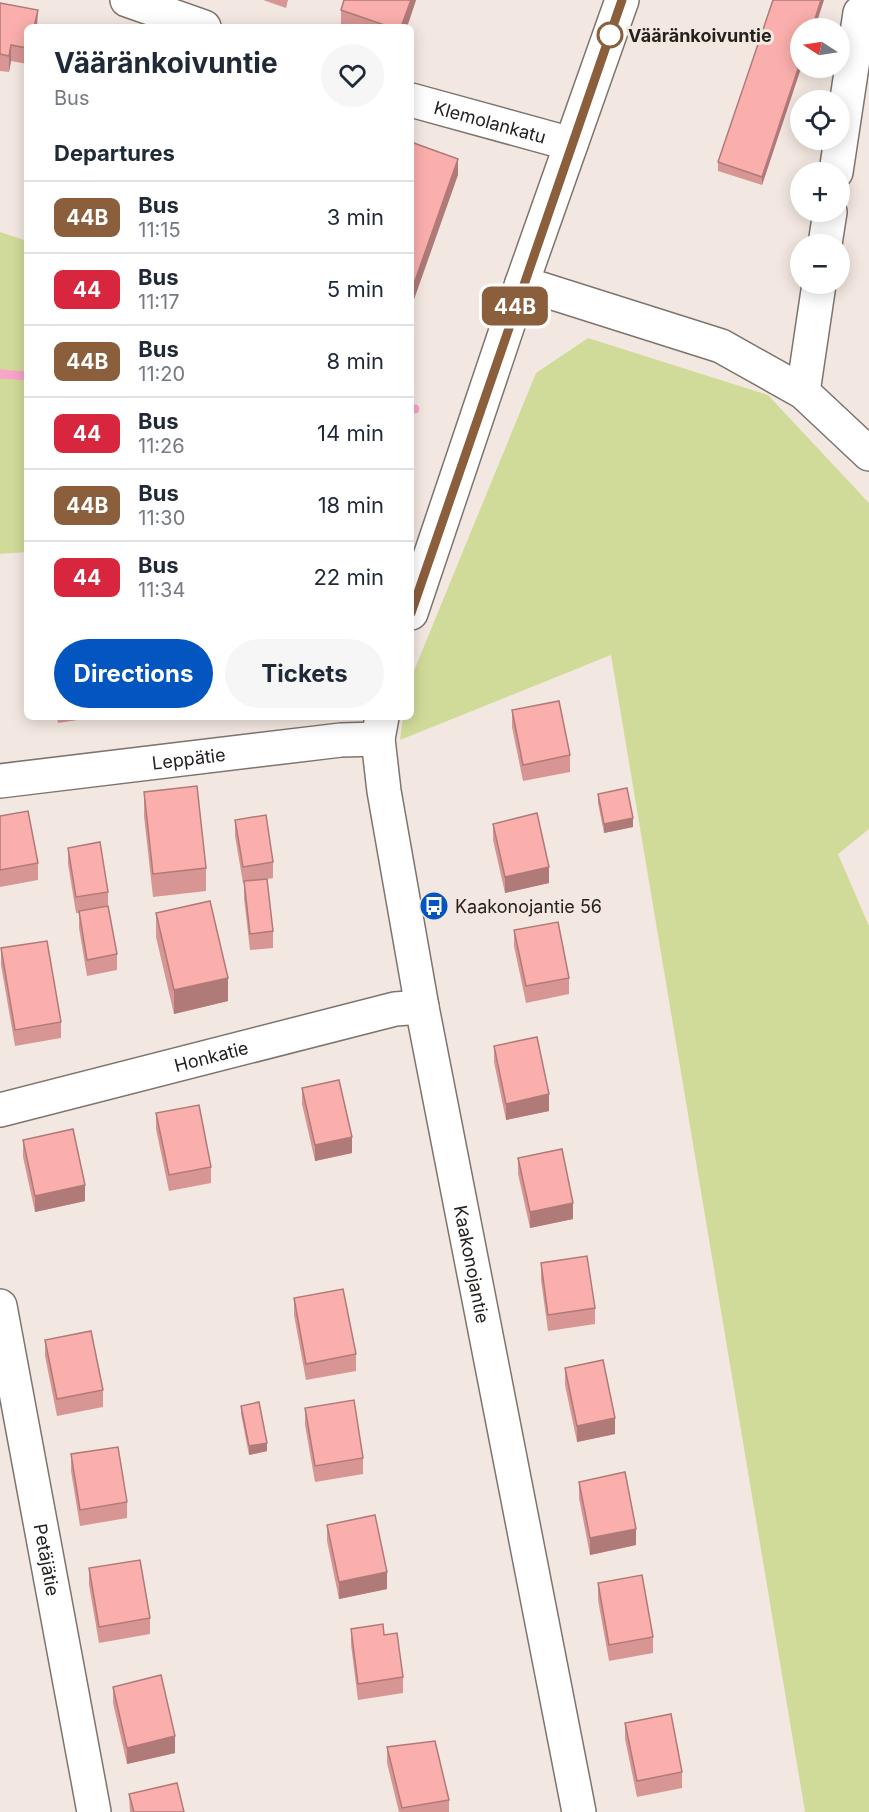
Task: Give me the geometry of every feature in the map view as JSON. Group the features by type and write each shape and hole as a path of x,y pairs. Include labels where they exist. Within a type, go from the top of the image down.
{"street":[{"path":"127,0 195,24"},
{"path":"414,604 522,283 622,0"},
{"path":"838,162 860,13"},
{"name":"Klemolankatu","path":"414,101 571,144"},
{"path":"522,283 721,346 803,392 869,454"},
{"path":"803,392 818,294"},
{"name":"Leppätie","path":"0,781 341,740 380,728"},
{"name":"Kaakonojantie","path":"380,728 384,791 423,1006 579,1812"},
{"name":"Honkatie","path":"0,1110 395,1009 423,1006"},
{"name":"Petäjätie","path":"0,1306 94,1812"}],"green space":[{"path":"0,232 24,240 24,552 0,554"},
{"path":"588,338 768,395 869,503 869,829 838,854 869,926 869,1812 805,1812 611,655 400,740 403,720 414,720 414,671 536,373"}],"building":[{"path":"344,0 411,0 402,24 381,24 341,10"},
{"path":"773,0 821,0 815,18 790,18 790,78 795,78 762,177 718,162"},
{"path":"0,3 38,10 35,24 24,24 24,47 11,45 9,56 0,54"},
{"path":"414,143 458,159 414,284"},
{"path":"559,701 570,755 523,765 512,710"},
{"path":"197,786 206,868 153,874 144,792"},
{"path":"627,788 633,818 604,824 598,794"},
{"path":"28,811 38,863 0,870 0,816"},
{"path":"537,813 549,867 505,877 493,824"},
{"path":"266,815 273,862 243,867 235,820"},
{"path":"100,842 108,892 76,897 68,848"},
{"path":"267,879 273,931 250,934 244,881"},
{"path":"210,901 228,978 174,990 156,913"},
{"path":"108,906 117,954 87,960 79,911"},
{"path":"558,922 569,978 526,986 514,930"},
{"path":"47,941 61,1022 15,1030 1,948"},
{"path":"537,1037 549,1094 506,1104 494,1046"},
{"path":"339,1080 352,1137 315,1145 302,1088"},
{"path":"199,1105 211,1167 169,1175 156,1113"},
{"path":"73,1129 85,1185 35,1196 23,1140"},
{"path":"562,1149 573,1203 530,1212 518,1158"},
{"path":"587,1256 595,1308 548,1315 541,1263"},
{"path":"343,1289 356,1354 306,1364 294,1298"},
{"path":"91,1331 103,1390 57,1399 45,1340"},
{"path":"603,1360 615,1418 577,1426 565,1368"},
{"path":"354,1400 363,1458 315,1466 305,1408"},
{"path":"259,1402 267,1443 249,1446 241,1406"},
{"path":"118,1447 127,1502 80,1510 71,1454"},
{"path":"625,1472 636,1529 590,1538 579,1482"},
{"path":"375,1515 387,1572 339,1582 327,1525"},
{"path":"140,1560 150,1618 99,1627 89,1568"},
{"path":"642,1575 653,1637 609,1645 598,1583"},
{"path":"383,1624 384,1635 397,1633 403,1677 358,1684 351,1629"},
{"path":"161,1675 175,1736 127,1748 113,1687"},
{"path":"671,1714 682,1772 637,1781 625,1723"},
{"path":"435,1741 449,1800 402,1808 387,1747"},
{"path":"177,1783 184,1812 134,1812 129,1794"}],"waterway":[{"path":"0,374 24,376"}],"bus line":[{"name":"44B","path":"414,604 522,283 622,0"}],"place":[{"name":"Vääränkoivuntie","path":"610,35"},
{"name":"Kaakonojantie 56","path":"434,906"}]}
